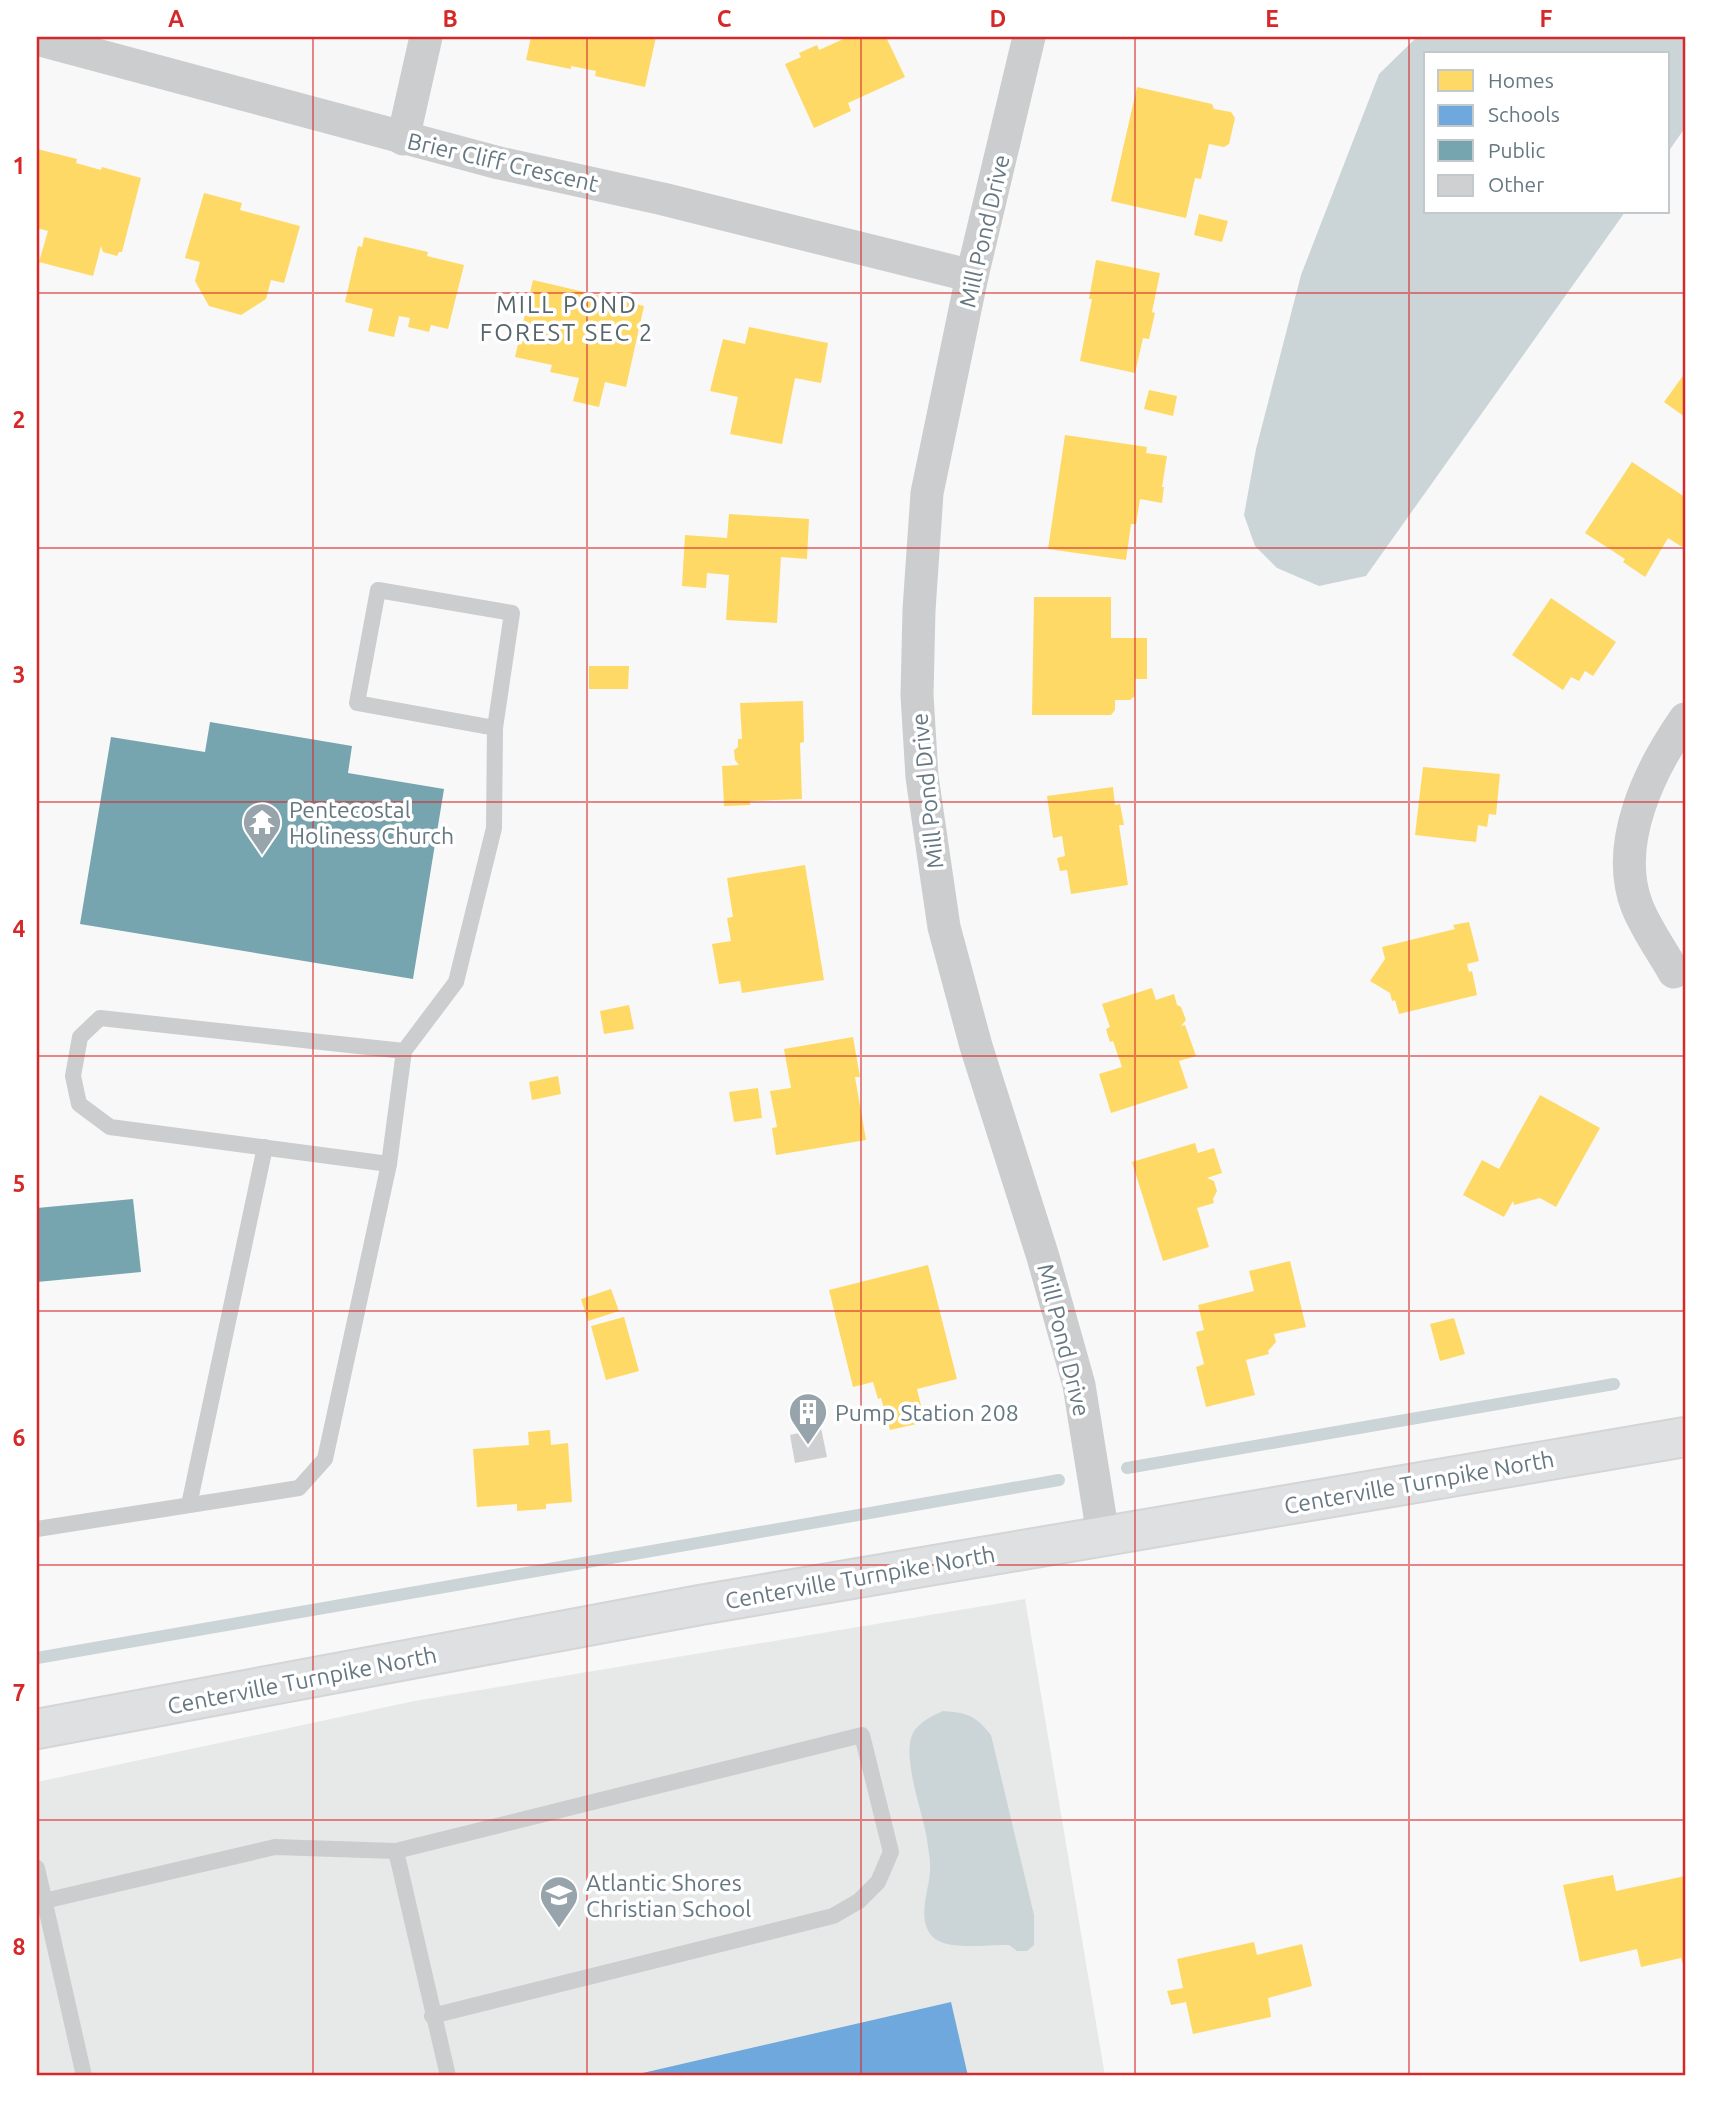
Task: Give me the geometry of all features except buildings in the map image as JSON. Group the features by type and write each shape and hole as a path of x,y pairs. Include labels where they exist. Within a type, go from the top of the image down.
{"main road":[{"name":"Centerville Turnpike North","path":"37,1729 700,1605 1685,1437"}],"street":[{"path":"403,139 426,37"},
{"name":"Mill Pond Drive","path":"1029,37 972,276 927,493 919,610 917,695 922,777 944,927 976,1046 1079,1385 1103,1535"},
{"name":"Brier Cliff Crescent","path":"37,39 403,139 972,276"},
{"path":"1674,972 1637,905 1628,864 1634,819 1669,742 1685,719"}],"lane":[{"path":"37,1529 299,1488 325,1459 388,1164 404,1051 456,982 494,828 495,729 513,613 378,590 358,703 495,729"},
{"path":"388,1164 110,1127 79,1104 73,1076 80,1037 100,1018 404,1051"},
{"path":"189,1505 265,1147"},
{"path":"44,1901 275,1847 396,1851 862,1735 891,1852 878,1882 859,1901 833,1916 432,2016"},
{"path":"396,1851 448,2076"},
{"path":"37,1868 84,2076"}],"shaded area":[{"path":"1417,37 1685,37 1685,128 1670,149 1670,52 1424,52 1424,214 1624,214 1366,576 1319,586 1277,568 1255,546 1244,515 1256,449 1301,275 1379,74"},
{"name":"Atlantic Shores Christian School","path":"1025,1599 1105,2076 37,2076 37,1782 414,1701"},
{"path":"943,1711 970,1716 991,1735 1034,1915 1034,1945 1027,1951 1017,1951 1009,1945 946,1944 931,1935 927,1928 924,1912 930,1859 911,1770 910,1743 919,1726"}],"waterway":[{"path":"1127,1468 1614,1384"},
{"path":"37,1658 1059,1480"}],"place":[{"name":"Pentecostal Holiness Church","path":"262,856"},
{"name":"Pump Station 208","path":"808,1446"},
{"name":"Atlantic Shores Christian School","path":"559,1929"}],"district":[{"name":"MILL POND FOREST SEC 2","path":"567,318"}]}
